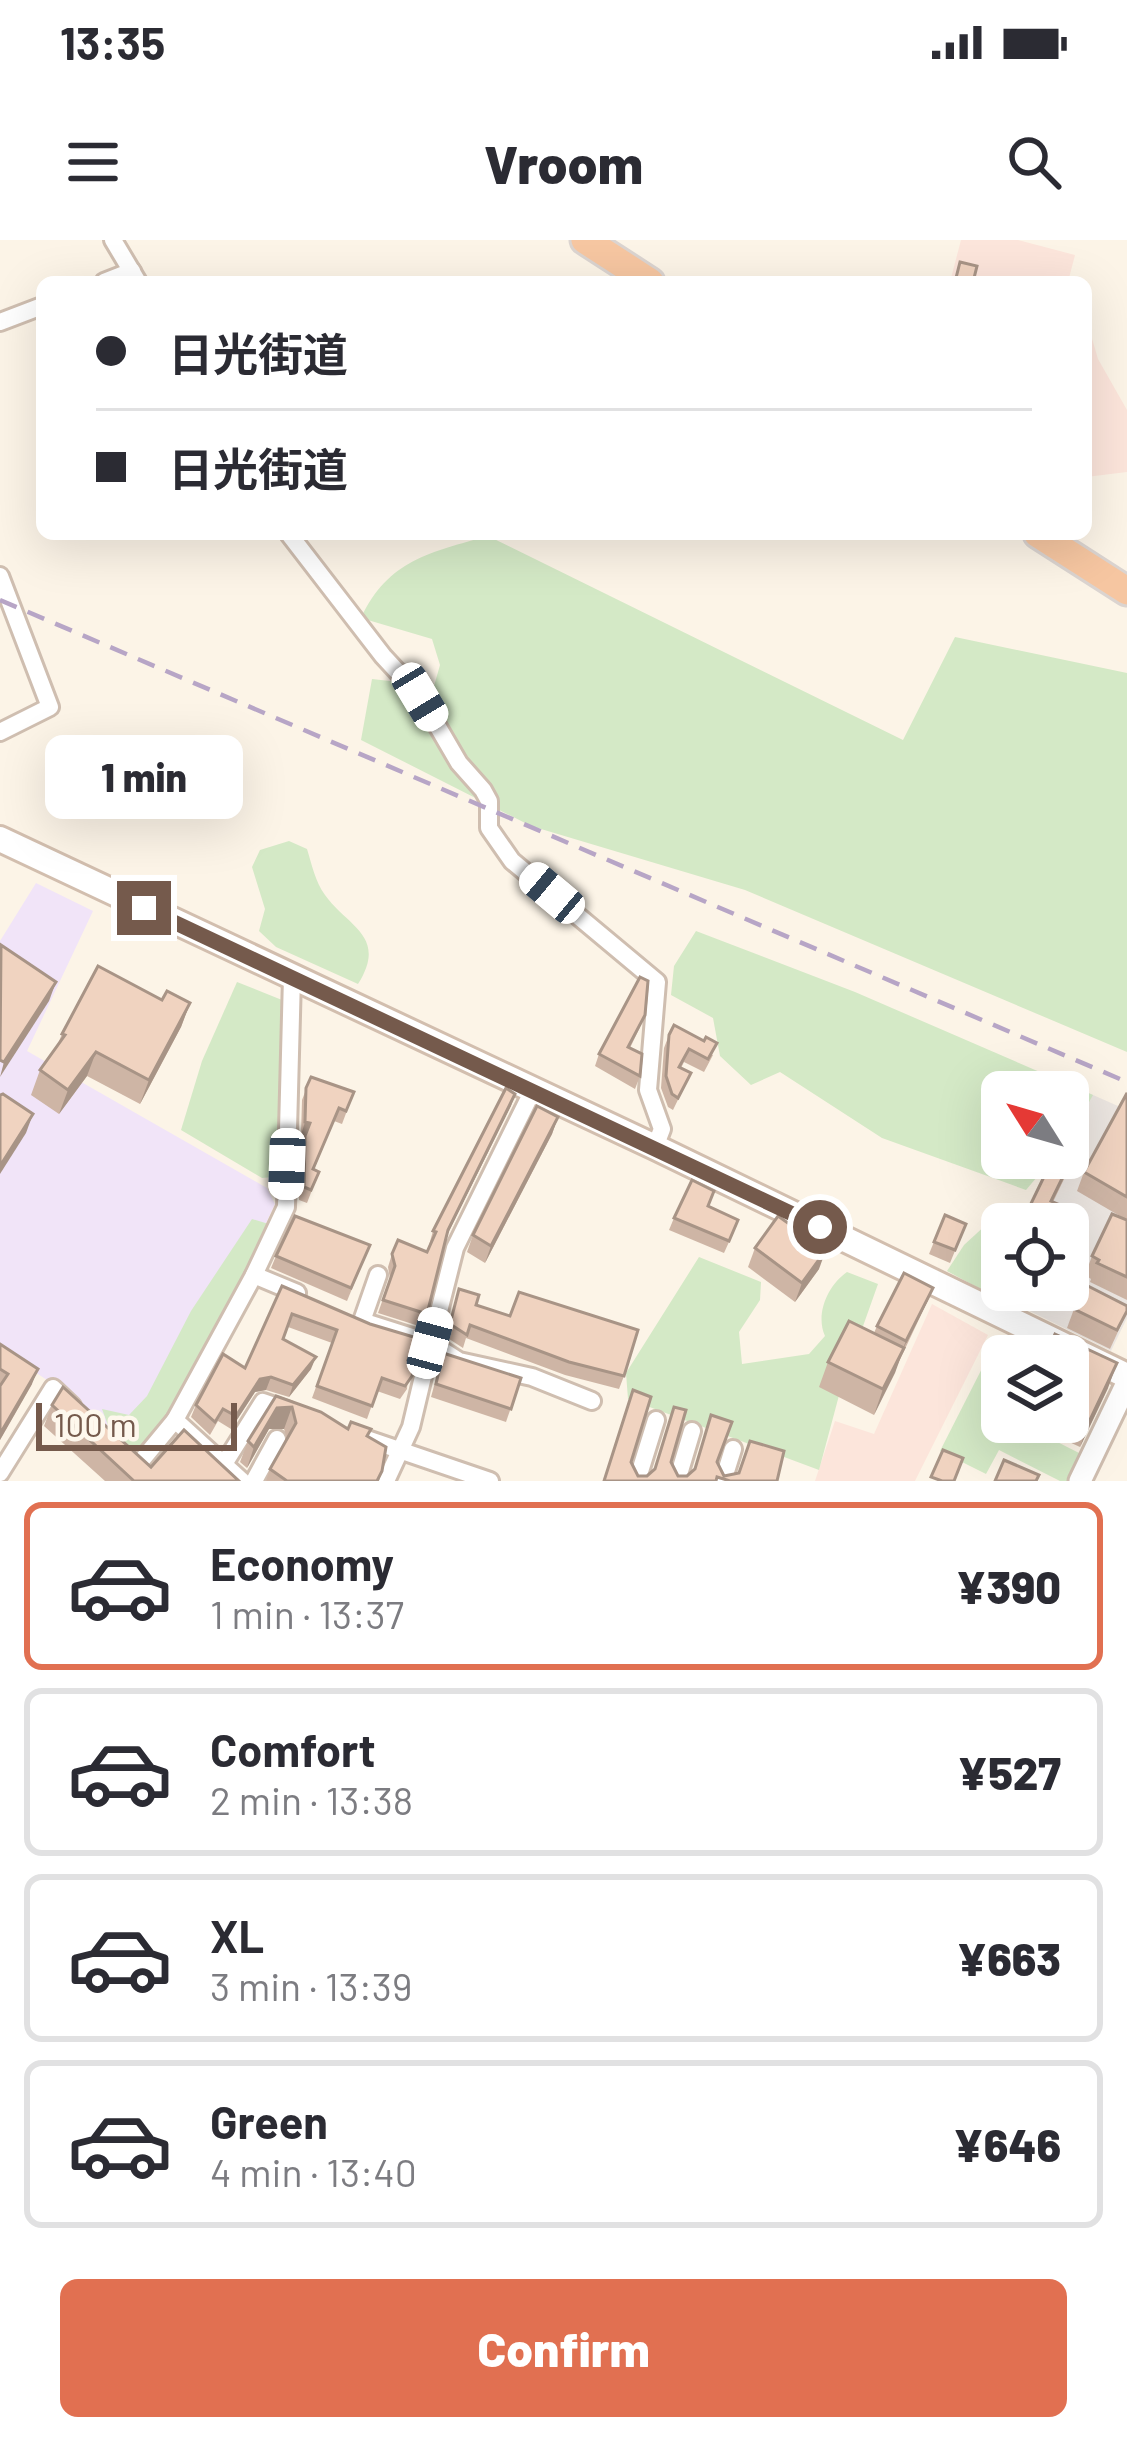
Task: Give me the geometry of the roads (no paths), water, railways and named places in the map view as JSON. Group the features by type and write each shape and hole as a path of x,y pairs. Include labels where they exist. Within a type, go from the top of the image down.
{"highway":[{"path":"585,240 641,276"},
{"path":"1048,540 1127,591"}],"main road":[{"path":"0,839 655,1147 1127,1380"}],"street":[{"path":"113,240 135,276"},
{"path":"0,322 36,308"},
{"path":"294,540 420,697 459,763 483,790 489,801 489,828 512,860 657,982 648,1090 662,1129 655,1147"},
{"path":"0,576 50,707 0,732"},
{"path":"120,1451 137,1466 175,1420 286,1207 292,976"},
{"path":"386,1481 411,1427 455,1248 533,1090"},
{"path":"254,1275 319,1302"},
{"path":"362,1321 378,1275"},
{"path":"340,1312 430,1343 459,1361 532,1377 592,1401"},
{"path":"1080,1481 1127,1380"},
{"path":"2,1466 53,1388 86,1420"},
{"path":"224,1464 263,1402 302,1416"},
{"path":"175,1420 242,1481"},
{"path":"637,1481 656,1420"},
{"path":"341,1430 490,1481"},
{"path":"677,1481 692,1431"},
{"path":"254,1481 277,1438"},
{"path":"723,1481 733,1449"}],"railway":[{"path":"0,600 1127,1082"}]}
